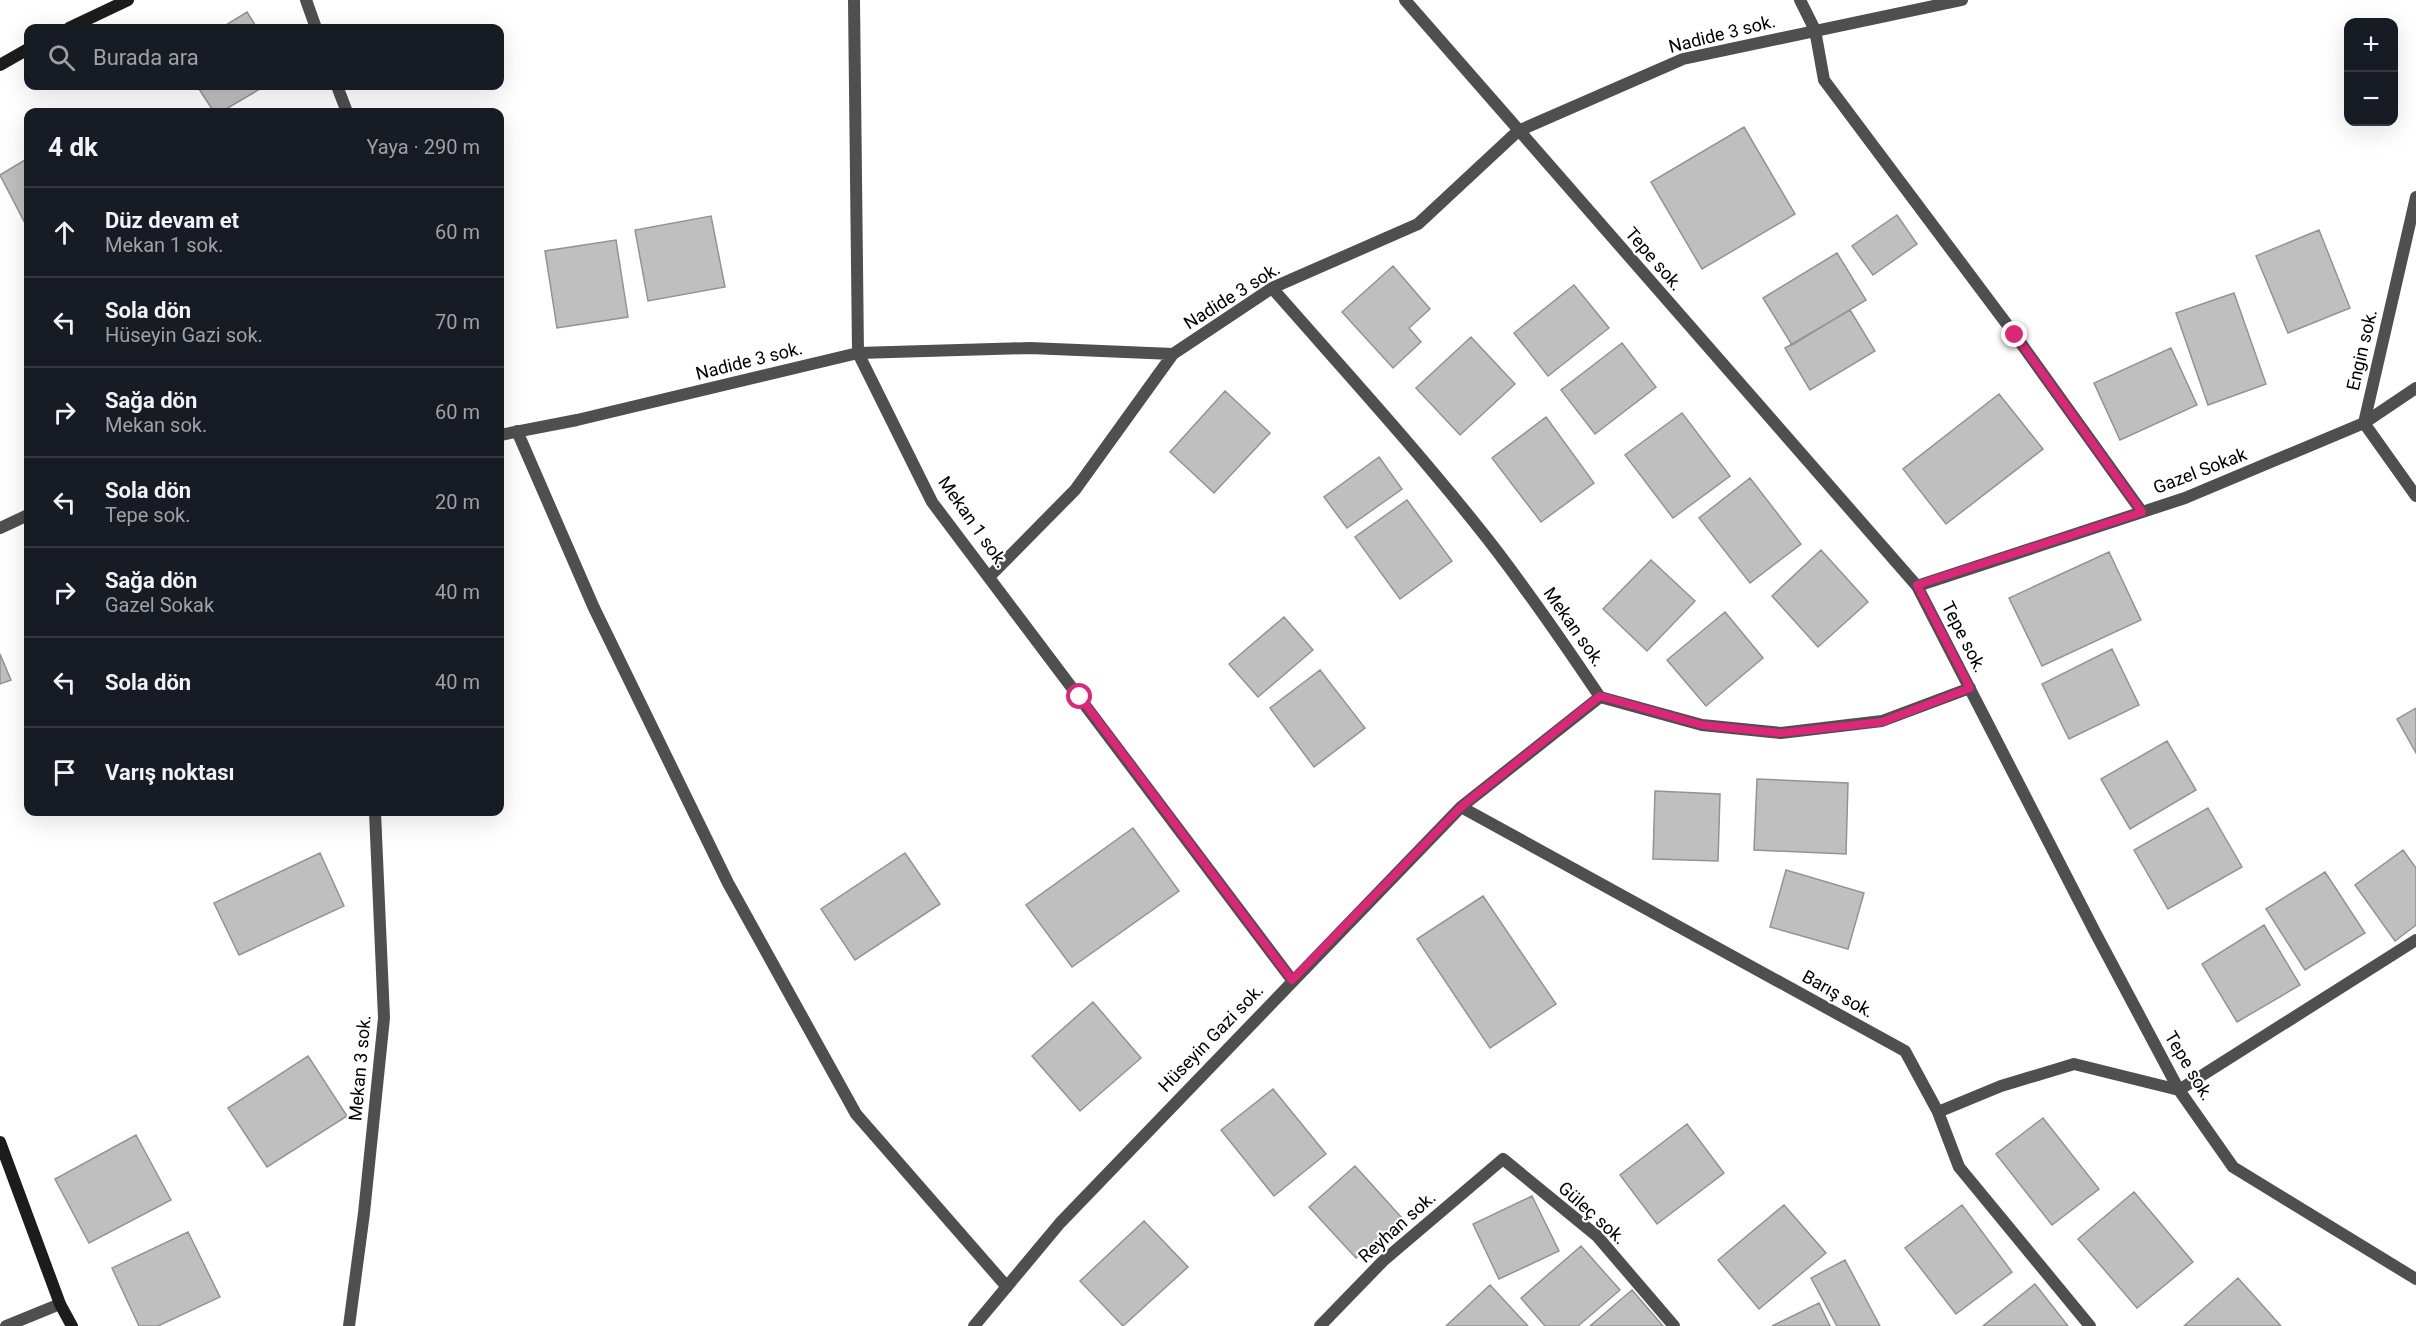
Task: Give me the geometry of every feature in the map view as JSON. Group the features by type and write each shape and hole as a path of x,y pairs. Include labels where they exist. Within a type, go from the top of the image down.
{"street":[{"path":"77,24 128,0"},
{"path":"306,0 315,24"},
{"name":"Mekan 1 sok.","path":"854,0 858,353 932,502 1292,980"},
{"name":"Tepe sok.","path":"1405,0 1917,585 2096,934 2179,1090 2233,1167 2416,1279"},
{"path":"1800,0 1815,30 1824,80 2015,335 2142,512"},
{"name":"Nadide 3 sok.","path":"504,434 577,420 858,353 1030,348 1173,354 1272,288 1418,224 1518,131 1683,59 1962,0"},
{"path":"0,65 24,51"},
{"path":"339,90 345,108"},
{"name":"Engin sok.","path":"2364,423 2416,197"},
{"name":"Mekan sok.","path":"1272,288 1382,412 1486,537 1600,696 1702,725 1781,733 1882,722 1970,688"},
{"path":"989,577 1075,490 1173,354"},
{"name":"Gazel Sokak","path":"1917,585 2185,498 2364,423 2416,388"},
{"path":"2364,423 2416,496"},
{"path":"517,431 594,608 728,883 856,1114 1006,1287"},
{"path":"0,528 24,517"},
{"name":"Hüseyin Gazi sok.","path":"974,1326 1060,1223 1461,807 1600,696"},
{"name":"Barış sok.","path":"1461,807 1905,1051 1938,1112 1959,1167 2090,1326"},
{"name":"Mekan 3 sok.","path":"349,1326 364,1213 384,1018 375,816"},
{"path":"1938,1112 2001,1086 2074,1064 2179,1090 2416,940"},
{"path":"0,1142 60,1304 72,1326"},
{"name":"Reyhan sok.","path":"1320,1326 1383,1261 1503,1159"},
{"name":"Güleç sok.","path":"1503,1159 1596,1236 1674,1326"},
{"path":"6,1326 60,1304"}],"building":[{"path":"247,12 254,24 228,24"},
{"path":"200,90 258,90 228,108 211,108"},
{"path":"1744,127 1795,214 1702,269 1651,182"},
{"path":"24,160 24,221 0,175"},
{"path":"1897,215 1917,244 1873,275 1852,246"},
{"path":"711,216 725,287 648,301 635,230"},
{"path":"2319,230 2350,308 2288,333 2256,256"},
{"path":"616,240 628,317 557,328 545,251"},
{"path":"1837,253 1866,300 1792,345 1763,298"},
{"path":"1393,266 1430,309 1409,328 1421,342 1393,368 1342,312"},
{"path":"1574,285 1609,328 1548,376 1514,333"},
{"path":"2234,293 2266,384 2208,405 2176,313"},
{"path":"1850,310 1875,351 1810,390 1785,348"},
{"path":"1471,337 1515,384 1460,435 1416,388"},
{"path":"1622,343 1656,387 1595,434 1561,390"},
{"path":"2171,348 2197,405 2120,440 2094,383"},
{"path":"1225,391 1270,433 1214,493 1170,452"},
{"path":"1999,394 2043,449 1946,524 1903,469"},
{"path":"1682,413 1730,476 1673,518 1625,455"},
{"path":"1546,417 1594,483 1541,522 1492,458"},
{"path":"1379,457 1402,489 1347,528 1324,497"},
{"path":"1750,478 1801,544 1750,583 1699,518"},
{"path":"1407,500 1452,561 1400,599 1355,537"},
{"path":"1821,550 1868,602 1818,647 1772,596"},
{"path":"2109,552 2141,620 2042,666 2009,598"},
{"path":"1651,560 1695,601 1647,651 1603,609"},
{"path":"1725,612 1763,658 1706,706 1667,660"},
{"path":"1284,617 1313,650 1258,697 1229,664"},
{"path":"2112,649 2139,705 2069,739 2042,684"},
{"path":"0,654 11,680 0,684"},
{"path":"1320,670 1365,728 1314,767 1270,708"},
{"path":"2416,708 2416,753 2397,719"},
{"path":"2167,741 2196,790 2130,829 2101,779"},
{"path":"1757,779 1848,783 1846,854 1754,850"},
{"path":"1655,791 1720,794 1718,861 1653,859"},
{"path":"2208,808 2242,867 2168,909 2134,850"},
{"path":"1133,828 1179,891 1072,967 1026,905"},
{"path":"2403,850 2416,868 2416,925 2395,941 2355,885"},
{"path":"320,853 344,906 239,955 214,903"},
{"path":"905,853 940,904 855,960 821,909"},
{"path":"1786,870 1864,893 1848,949 1770,927"},
{"path":"2325,872 2365,933 2305,970 2266,909"},
{"path":"1483,896 1556,1004 1490,1048 1417,939"},
{"path":"2264,925 2300,985 2237,1022 2202,964"},
{"path":"1093,1002 1141,1058 1080,1111 1032,1056"},
{"path":"308,1056 347,1116 267,1167 228,1108"},
{"path":"1273,1089 1326,1154 1274,1196 1221,1130"},
{"path":"2043,1118 2099,1189 2052,1225 1996,1154"},
{"path":"1687,1124 1724,1173 1657,1224 1620,1175"},
{"path":"136,1135 171,1200 89,1243 55,1179"},
{"path":"1355,1166 1401,1217 1356,1258 1309,1207"},
{"path":"2134,1192 2193,1262 2137,1308 2078,1239"},
{"path":"1532,1196 1559,1251 1499,1279 1473,1224"},
{"path":"1784,1205 1826,1253 1759,1309 1718,1260"},
{"path":"1962,1205 2012,1272 1956,1314 1905,1248"},
{"path":"1144,1221 1188,1267 1123,1326 1080,1281"},
{"path":"188,1232 220,1297 158,1326 139,1326 112,1268"},
{"path":"1581,1246 1620,1290 1578,1326 1545,1326 1521,1298"},
{"path":"1845,1260 1880,1326 1837,1326 1811,1278"},
{"path":"2238,1278 2281,1326 2184,1326"},
{"path":"2035,1284 2068,1326 1983,1326"},
{"path":"1490,1285 1528,1326 1446,1326"},
{"path":"1632,1290 1663,1326 1590,1326"},
{"path":"1819,1303 1830,1326 1772,1326"}],"route":[{"path":"1080,697 1292,980 1461,807 1600,696 1702,725 1781,733 1882,722 1970,688 1917,585 2142,512 2015,335"}]}
